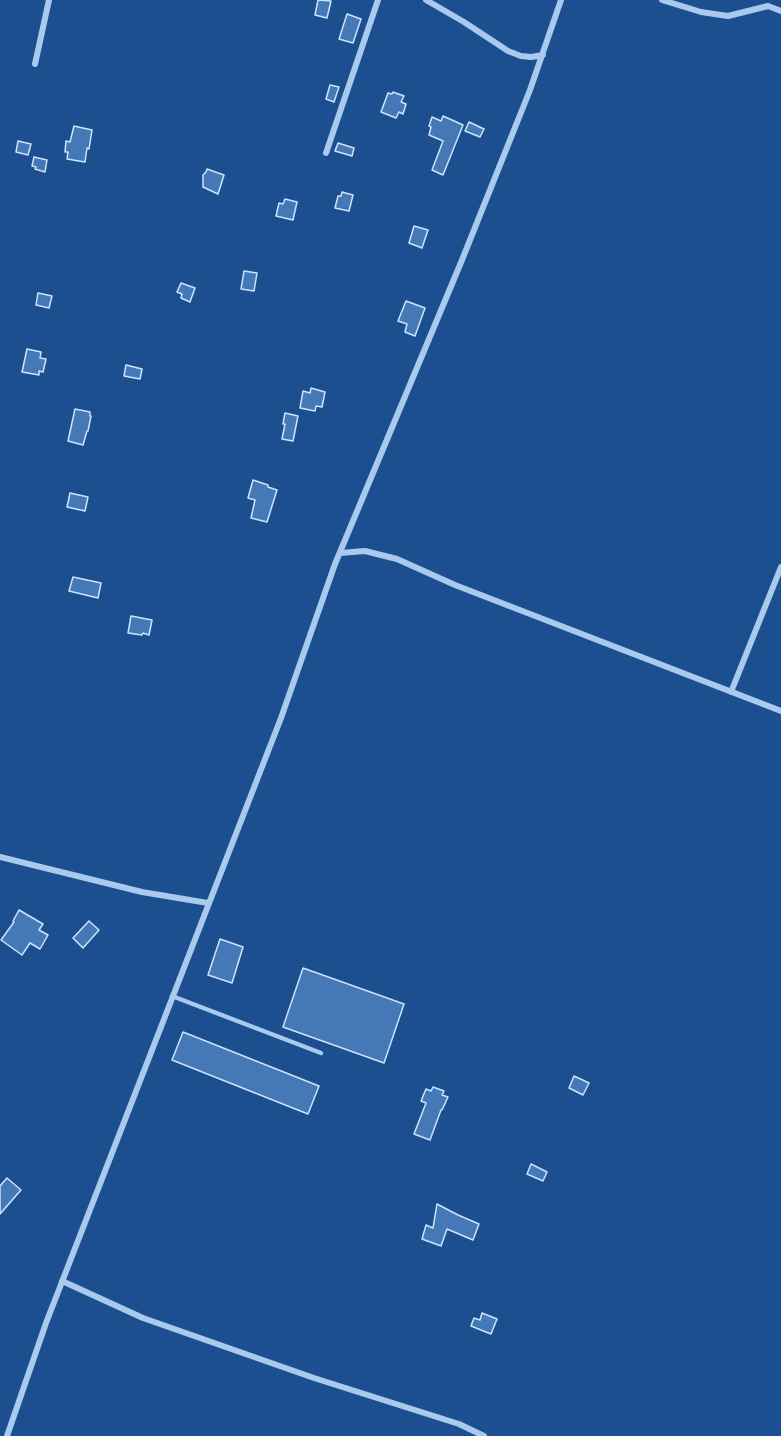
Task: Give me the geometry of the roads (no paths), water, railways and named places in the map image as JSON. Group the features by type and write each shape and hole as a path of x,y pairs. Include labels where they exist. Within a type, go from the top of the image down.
{"street":[{"path":"35,64 49,0"},
{"path":"326,153 378,0"},
{"path":"426,0 508,51 521,56 543,55"},
{"path":"7,1436 46,1323 280,718 340,553 530,90 561,0"},
{"path":"662,0 701,12 728,16 768,6 781,11"},
{"path":"340,553 365,551 397,559 454,585 781,711"},
{"path":"731,692 781,567"},
{"path":"0,857 142,892 208,903"},
{"path":"62,1281 143,1318 314,1378 459,1424 484,1436"}],"lane":[{"path":"172,996 321,1053"}]}
